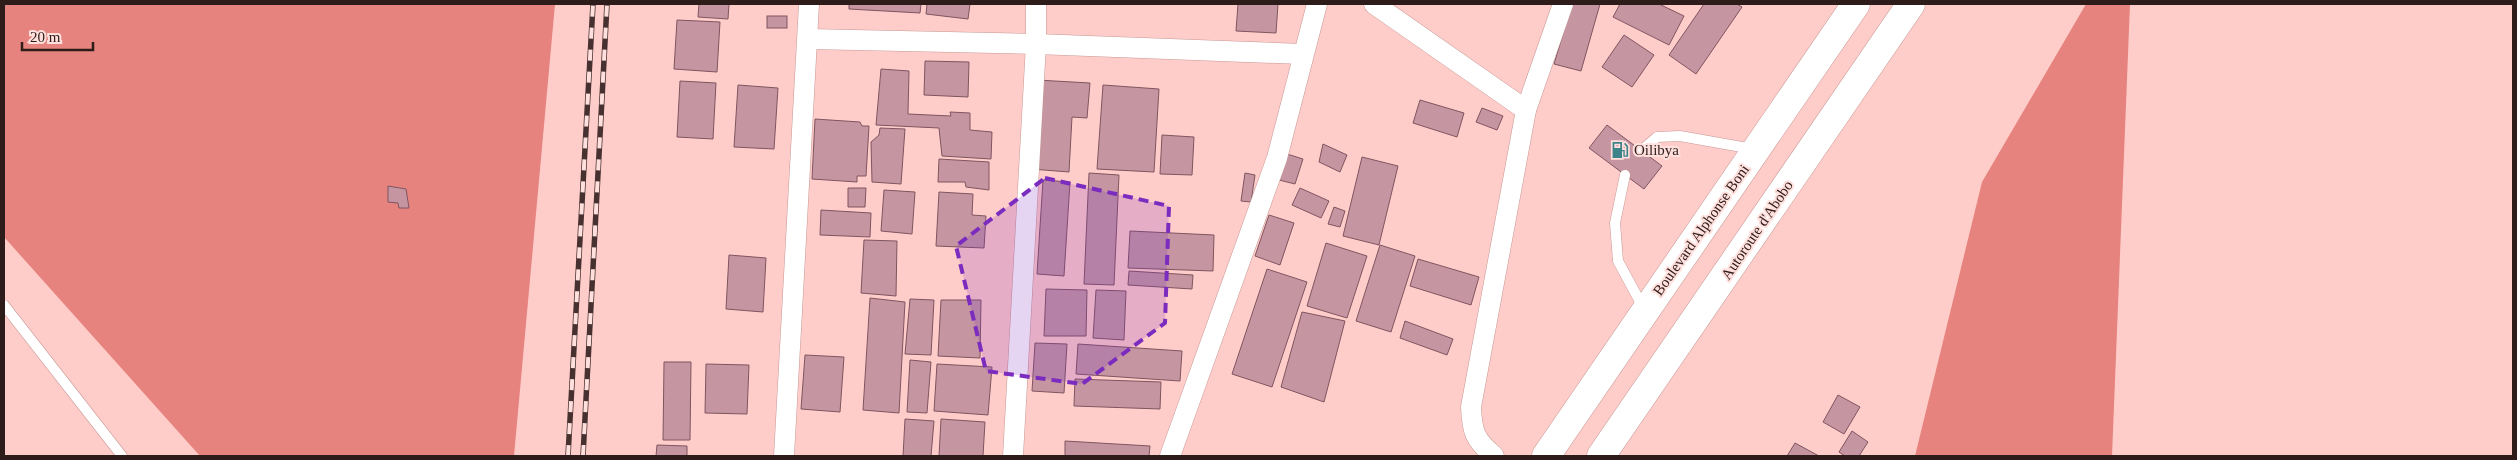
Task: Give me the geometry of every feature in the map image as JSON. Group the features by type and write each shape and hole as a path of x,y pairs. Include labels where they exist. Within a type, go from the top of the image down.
{"main road":[{"name":"Boulevard Alphonse Boni","path":"1546,456 1856,4"},
{"name":"Autoroute d'Abobo","path":"1602,456 1910,4"}],"street":[{"path":"784,456 810,4"},
{"path":"1013,456 1036,44 1036,4"},
{"path":"1170,456 1277,158 1294,98 1302,54 1317,4"},
{"path":"1374,4 1526,110"},
{"path":"1494,456 1482,446 1472,429 1471,407 1526,110 1563,4"},
{"path":"808,39 1036,44 1302,54"}],"lane":[{"path":"1641,151 1658,137 1680,136 1757,149"},
{"path":"1625,175 1615,223 1618,262 1645,312"},
{"path":"4,305 122,456"}],"highlighted area":[{"path":"1045,178 1169,206 1165,323 1082,384 986,371 956,246"}],"shaded area":[{"path":"4,4 555,4 514,456 200,456 4,237"},
{"path":"2086,4 2130,4 2112,456 1915,456 1982,182"}],"building":[{"path":"699,4 729,4 728,19 698,17"},
{"path":"849,4 921,4 920,13 849,9"},
{"path":"927,4 970,4 968,19 926,14"},
{"path":"1238,4 1278,4 1276,33 1236,31"},
{"path":"1572,4 1600,4 1581,71 1554,64"},
{"path":"1620,4 1659,4 1684,16 1669,45 1613,17"},
{"path":"1704,4 1737,4 1742,7 1696,74 1669,55"},
{"path":"767,16 787,16 787,28 767,28"},
{"path":"677,20 720,22 717,72 674,69"},
{"path":"1624,35 1654,55 1632,87 1602,67"},
{"path":"925,61 969,62 968,97 924,95"},
{"path":"881,69 909,71 908,114 951,116 950,112 970,113 970,130 992,132 991,159 942,156 939,128 876,125"},
{"path":"1037,80 1090,83 1087,118 1072,117 1069,172 1031,169"},
{"path":"680,81 716,83 713,139 677,137"},
{"path":"738,85 778,88 774,149 734,147"},
{"path":"1103,85 1159,89 1154,172 1097,169"},
{"path":"1420,100 1464,113 1457,137 1413,123"},
{"path":"1482,108 1503,116 1497,130 1476,122"},
{"path":"815,119 860,122 862,126 869,126 866,176 857,176 857,182 812,179"},
{"path":"1607,125 1662,166 1644,189 1589,148"},
{"path":"880,128 905,129 901,184 872,182 871,142 879,135"},
{"path":"1162,135 1194,137 1192,175 1160,174"},
{"path":"1323,144 1347,155 1340,172 1319,162"},
{"path":"1287,154 1303,159 1295,184 1279,180"},
{"path":"1362,157 1398,166 1379,245 1343,236"},
{"path":"939,159 989,162 989,190 966,187 965,182 938,182"},
{"path":"1089,173 1119,175 1114,285 1084,284"},
{"path":"1245,173 1255,175 1251,202 1241,201"},
{"path":"1043,180 1070,182 1064,276 1037,274"},
{"path":"388,186 406,189 409,208 399,208 398,203 388,202"},
{"path":"848,188 866,188 865,207 848,207"},
{"path":"1300,188 1329,201 1321,218 1292,205"},
{"path":"884,190 915,192 912,234 881,231"},
{"path":"939,192 973,194 972,215 986,216 984,248 936,246"},
{"path":"1334,207 1345,211 1340,227 1328,224"},
{"path":"821,210 871,213 870,237 820,235"},
{"path":"1269,215 1294,223 1280,265 1255,256"},
{"path":"1130,231 1214,235 1213,271 1128,268"},
{"path":"864,240 897,241 896,296 861,293"},
{"path":"1326,243 1367,256 1347,318 1307,306"},
{"path":"1380,245 1415,256 1391,332 1356,321"},
{"path":"729,255 766,258 763,312 726,309"},
{"path":"1418,259 1479,277 1471,305 1410,286"},
{"path":"1267,269 1307,282 1272,387 1232,374"},
{"path":"1129,271 1193,275 1192,289 1128,285"},
{"path":"1046,289 1087,290 1086,336 1044,336"},
{"path":"1096,290 1126,291 1124,340 1093,338"},
{"path":"870,298 905,302 899,413 863,410"},
{"path":"910,299 934,300 931,355 905,354"},
{"path":"941,300 981,300 980,358 938,356"},
{"path":"1302,312 1345,321 1324,402 1281,387"},
{"path":"1405,321 1453,339 1447,355 1400,338"},
{"path":"1035,343 1067,344 1064,393 1032,391"},
{"path":"1078,344 1182,351 1180,381 1076,374"},
{"path":"805,355 844,357 840,412 801,409"},
{"path":"910,360 931,362 927,413 907,412"},
{"path":"664,362 691,362 690,440 663,440"},
{"path":"706,364 749,365 747,414 705,413"},
{"path":"937,364 992,367 988,415 934,411"},
{"path":"1075,379 1161,382 1160,409 1074,406"},
{"path":"1838,395 1860,407 1844,434 1823,422"},
{"path":"905,419 934,421 931,456 903,456"},
{"path":"941,419 985,422 983,456 939,456"},
{"path":"1852,431 1868,442 1859,456 1845,456 1839,452"},
{"path":"1065,441 1150,446 1149,456 1065,456"},
{"path":"1795,443 1819,456 1787,456"},
{"path":"657,445 687,446 687,456 656,456"}],"railway":[{"path":"568,456 593,4"},
{"path":"583,456 607,4"}],"place":[{"name":"Oilibya","path":"1620,150"}]}
